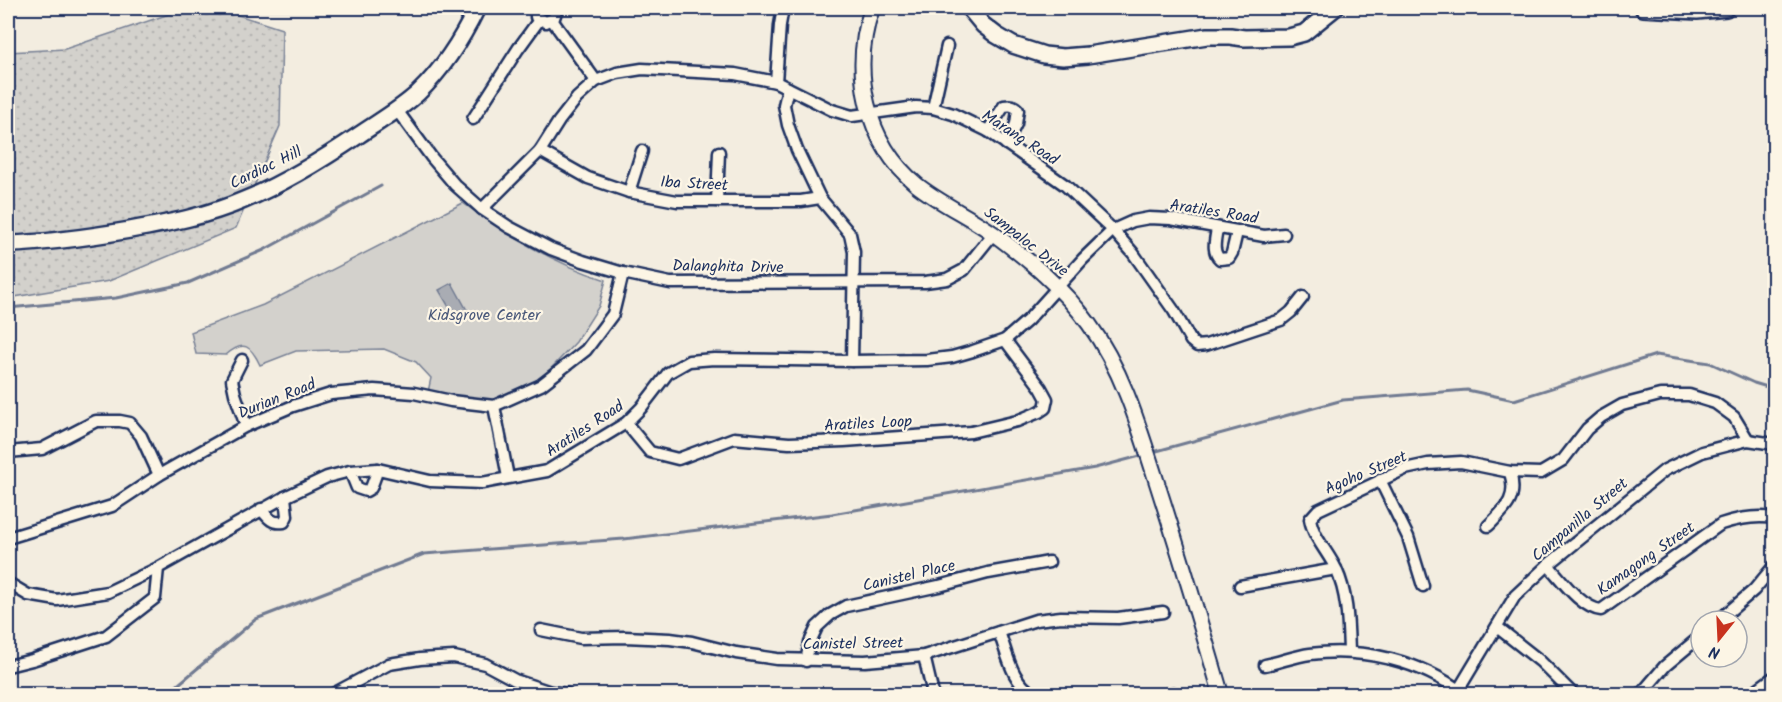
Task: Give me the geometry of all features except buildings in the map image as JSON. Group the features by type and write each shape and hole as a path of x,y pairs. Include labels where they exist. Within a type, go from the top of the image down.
{"main road":[{"name":"Cardiac Hill","path":"8,243 56,241 180,221 244,200 287,180 335,152 417,94 437,73 456,47 477,8"},
{"path":"969,8 983,25 1013,45 1044,56 1063,57 1207,36 1289,37 1304,33 1335,8"},
{"path":"1643,8 1697,11 1726,8"}],"street":[{"path":"536,8 535,14 539,20 546,22 552,20 556,15 556,8"},
{"path":"776,82 783,8"},
{"name":"Sampaloc Drive","path":"872,8 866,24 862,50 864,91 868,114 885,148 900,168 917,184 993,234 1058,286 1089,324 1122,380 1181,556 1221,694"},
{"path":"473,119 539,20"},
{"path":"552,20 597,81"},
{"path":"933,108 947,46"},
{"name":"Marang Road","path":"482,209 540,151 577,98 597,81 617,72 642,69 735,74 776,82 832,110 852,116 916,107 933,108 953,114 988,131 1065,185 1113,230 1152,279 1191,341 1197,346 1281,320 1304,297"},
{"path":"788,88 784,105 797,150 820,198 850,234 854,252 852,361"},
{"path":"988,131 1004,106 1016,107 1018,115 1006,144"},
{"name":"Dalanghita Drive","path":"396,109 455,185 482,209 509,227 550,249 583,261 623,273 670,283 925,282 947,279 964,270 993,234"},
{"name":"Iba Street","path":"540,151 588,178 629,192 677,201 801,201 820,198"},
{"path":"629,192 642,151"},
{"path":"717,201 719,152"},
{"name":"Aratiles Road","path":"8,583 28,595 57,600 108,592 158,568 285,497 327,477 350,471 378,469 430,481 482,483 547,471 626,423 641,408 668,373 689,361 927,360 952,357 973,351 1005,340 1028,320 1083,259 1113,230 1133,220 1171,219 1264,236 1284,234"},
{"path":"1217,228 1214,250 1220,259 1229,258 1237,232"},
{"path":"507,477 494,406 541,385 586,351 613,314 623,273"},
{"name":"Aratiles Loop","path":"626,423 650,452 678,459 734,438 789,443 843,441 971,432 1000,426 1039,412 1045,408 1047,399 1005,340"},
{"path":"242,360 232,380 234,394 246,426"},
{"name":"Durian Road","path":"8,538 112,506 159,475 246,426 293,406 331,394 374,390 414,393 452,401 494,406"},
{"name":"Agoho Street","path":"1349,652 1345,593 1336,569 1312,528 1310,519 1318,510 1405,469 1443,462 1461,462 1510,472 1541,473 1563,460 1587,429 1601,417 1622,405 1660,395 1689,395 1715,403 1734,417 1748,440"},
{"path":"8,452 42,449 96,421 120,421 130,423 141,436 159,475"},
{"name":"Campanilla Street","path":"1460,693 1515,597 1548,565 1665,470 1702,452 1748,440 1774,444"},
{"path":"350,471 357,488 366,491 371,488 378,469"},
{"path":"1488,525 1506,508 1513,494 1510,472"},
{"path":"1380,480 1408,537 1423,586"},
{"path":"261,509 270,520 276,523 284,522 287,516 285,497"},
{"name":"Kamagong Street","path":"1548,565 1592,609 1601,609 1721,525 1741,518 1762,516 1774,518"},
{"name":"Canistel Place","path":"806,661 810,642 817,627 830,615 846,606 988,573 1049,562"},
{"path":"1732,609 1754,590 1774,566"},
{"path":"8,666 106,636 155,598 158,568"},
{"path":"1240,586 1336,569"},
{"name":"Canistel Street","path":"541,630 581,638 670,639 777,659 865,661 924,656 1044,618 1061,616 1118,618 1163,612"},
{"path":"1497,627 1540,661 1573,694"},
{"path":"999,632 1019,683 1025,690 1034,694"},
{"path":"1641,694 1665,666 1689,646"},
{"path":"1265,665 1309,654 1349,652 1383,656 1422,670 1460,693"},
{"path":"924,656 933,694"},
{"path":"333,694 388,664 454,657 485,664 515,680 551,692 567,694"},
{"path":"1751,694 1774,677"}],"green space":[{"path":"187,8 216,8 282,29 280,126 236,228 109,281 8,298 8,52 65,49"},
{"name":"Kidsgrove Center","path":"463,203 532,248 568,266 606,280 599,306 576,342 540,380 493,400 428,392 431,378 416,362 384,349 296,351 260,365 250,349 242,346 226,355 196,354 191,332 263,305"}],"shaded area":[{"path":"452,283 468,312 456,319 439,290"}],"waterway":[{"path":"8,308 116,298 188,283 264,250 381,186"},
{"path":"1153,452 1343,400 1467,390 1514,400 1656,355 1710,363 1754,383 1774,389"},
{"path":"167,694 256,619 424,554 624,539 832,514 1095,468 1144,455"}]}
